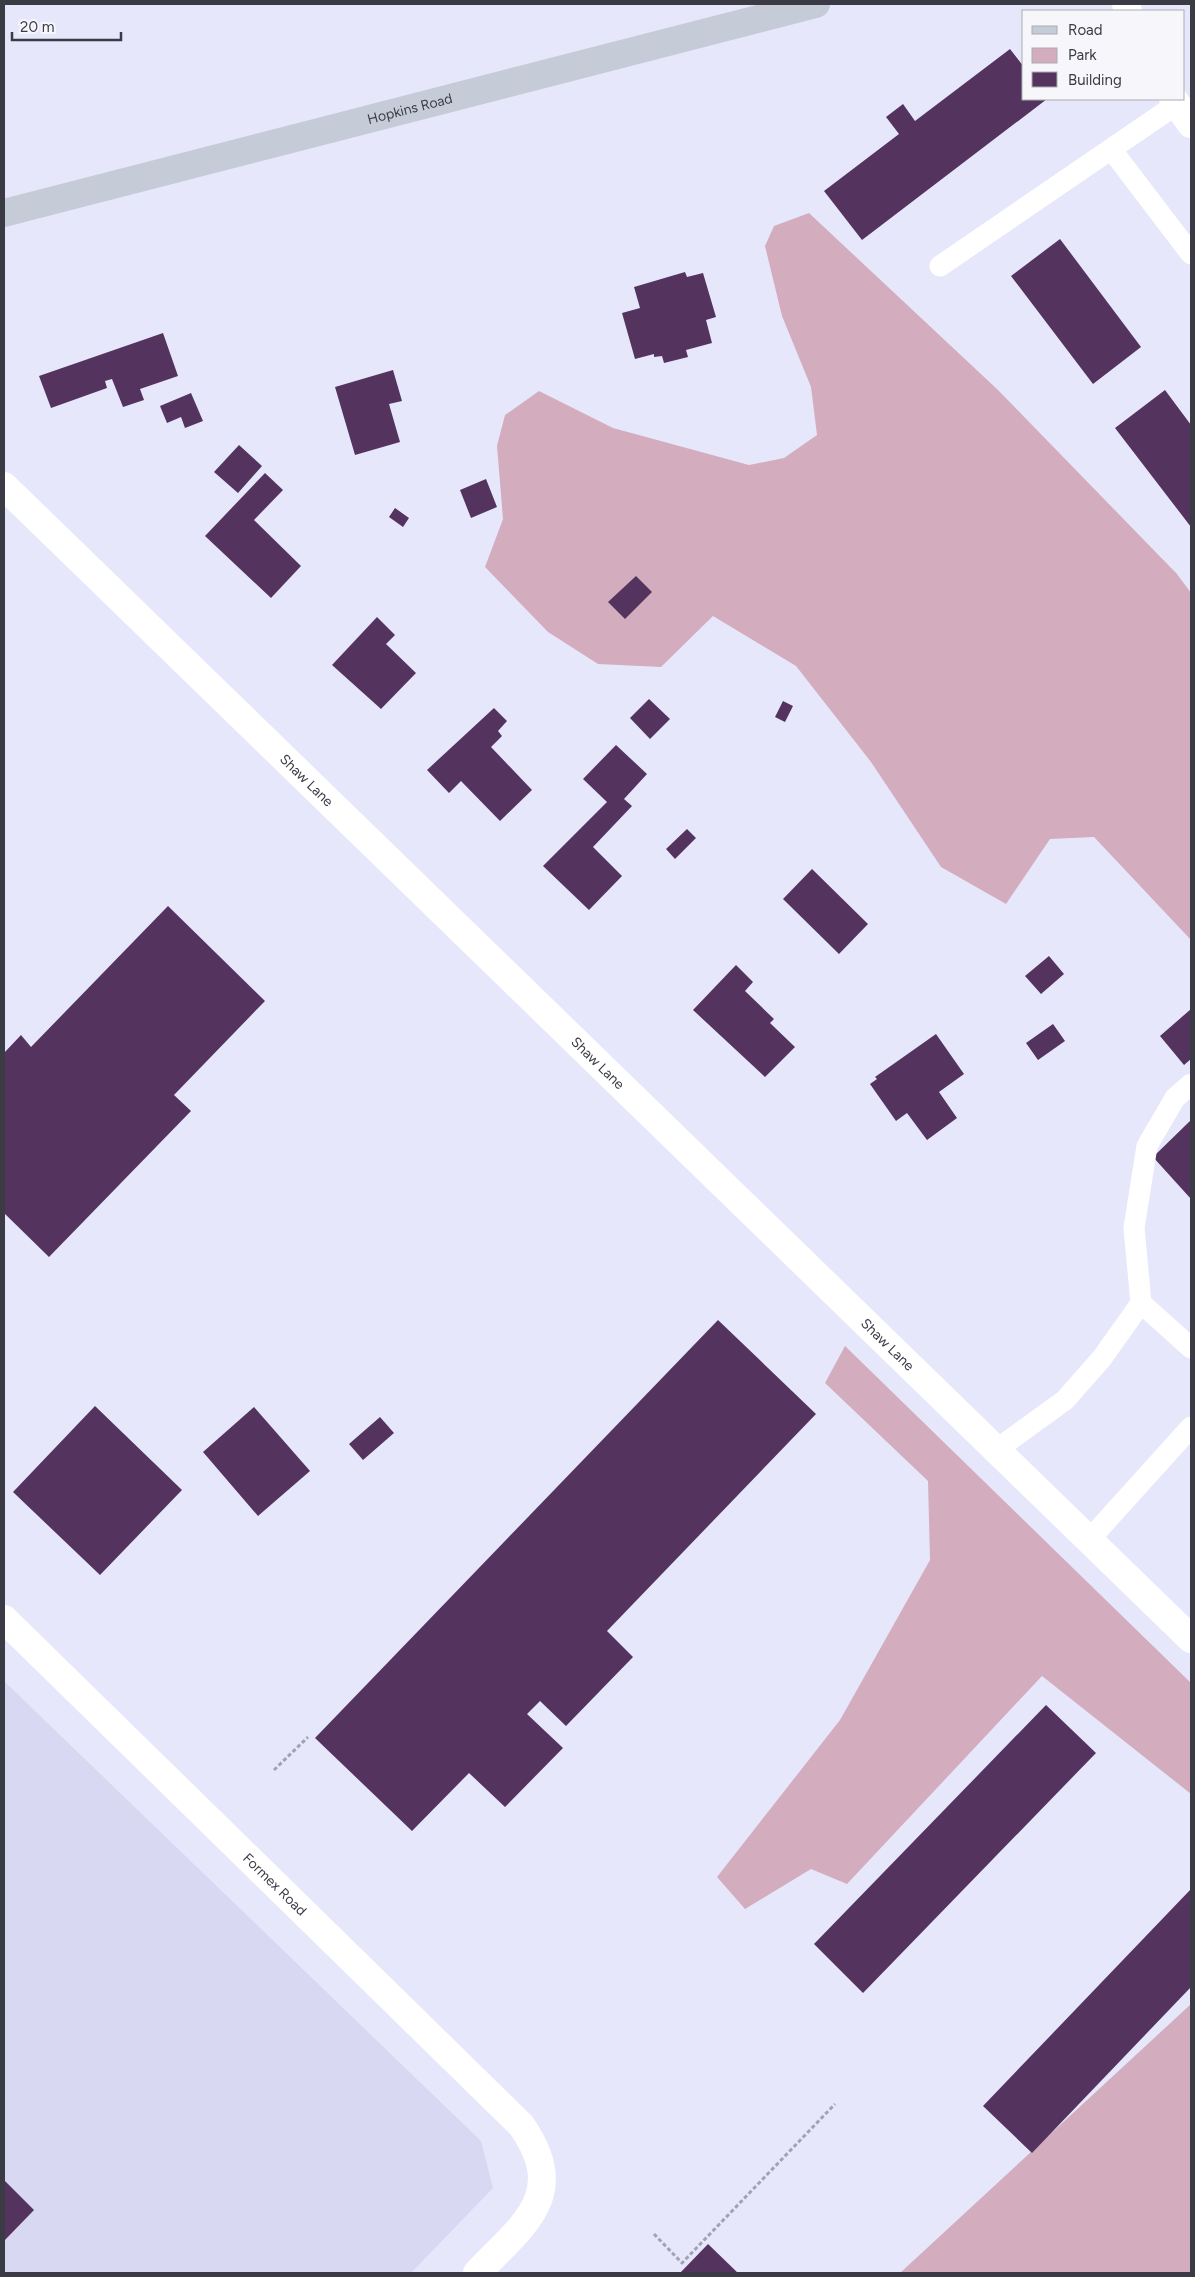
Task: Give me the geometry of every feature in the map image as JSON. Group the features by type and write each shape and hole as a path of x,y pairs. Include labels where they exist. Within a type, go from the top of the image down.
{"main road":[{"name":"Hopkins Road","path":"4,213 816,4"}],"street":[{"name":"Shaw Lane","path":"4,486 1191,1639"},
{"name":"Formex Road","path":"4,1619 521,2125 539,2155 543,2172 542,2189 537,2204 524,2223 477,2273"}],"lane":[{"path":"940,266 1111,149 1181,109"},
{"path":"1111,149 1191,254"},
{"path":"996,1450 1065,1400 1102,1358 1141,1303 1134,1228 1147,1146 1175,1098 1191,1084"},
{"path":"1141,1303 1191,1348"},
{"path":"1089,1540 1191,1427"}],"path":[{"path":"274,1770 308,1737"},
{"path":"654,2234 682,2262 835,2104"}],"shaded area":[{"path":"4,1681 481,2141 493,2188 411,2273 4,2273"}],"green space":[{"path":"809,213 998,390 1177,574 1191,593 1191,940 1094,837 1050,839 1006,904 941,867 871,762 796,666 713,616 661,667 598,664 548,632 485,567 503,519 497,446 505,415 539,391 613,428 749,465 784,458 817,435 811,387 782,316 765,246 774,226"},
{"path":"845,1346 1191,1683 1191,1794 1042,1676 847,1884 811,1869 745,1909 717,1877 840,1720 930,1560 928,1481 825,1383"},
{"path":"1191,2004 1191,2273 900,2273"}],"building":[{"path":"1010,49 1022,64 1022,100 1046,100 862,240 824,191 899,134 886,117 903,104 915,121"},
{"path":"1060,239 1141,347 1093,384 1011,276"},
{"path":"685,272 687,277 703,273 716,317 706,320 712,343 686,350 688,357 664,363 662,356 654,357 654,354 635,359 622,313 640,308 634,287"},
{"path":"163,333 178,376 140,389 144,400 123,407 112,379 105,381 107,388 51,408 39,376"},
{"path":"393,370 402,401 389,404 400,442 355,455 335,387"},
{"path":"1165,390 1191,425 1191,527 1115,428"},
{"path":"191,393 203,421 185,428 181,417 167,423 160,406"},
{"path":"239,445 262,466 238,493 214,472"},
{"path":"265,473 283,490 254,520 301,566 271,598 205,536"},
{"path":"486,479 497,507 471,518 460,490"},
{"path":"395,508 409,518 403,527 389,517"},
{"path":"636,576 652,592 625,619 608,602"},
{"path":"377,617 395,635 386,644 416,673 381,709 332,665"},
{"path":"649,699 670,719 650,739 630,718"},
{"path":"783,701 793,706 785,722 775,717"},
{"path":"494,708 507,721 498,731 502,736 491,747 532,790 500,821 461,781 449,793 427,770"},
{"path":"616,745 647,774 624,799 632,806 593,847 622,876 589,910 543,866 607,802 583,779"},
{"path":"687,829 696,838 675,859 666,849"},
{"path":"812,869 868,924 839,954 783,899"},
{"path":"168,906 265,1001 174,1095 191,1111 49,1257 4,1213 4,1053 21,1035 31,1047"},
{"path":"1049,956 1064,974 1041,994 1025,976"},
{"path":"736,965 753,982 745,991 774,1019 770,1023 795,1047 765,1077 693,1010"},
{"path":"1191,1009 1191,1059 1184,1065 1160,1036"},
{"path":"1053,1024 1065,1041 1038,1060 1026,1043"},
{"path":"936,1034 964,1074 939,1092 957,1118 927,1140 907,1113 896,1121 870,1084 877,1079 875,1077"},
{"path":"1191,1120 1191,1199 1153,1157"},
{"path":"718,1320 816,1414 607,1631 633,1657 566,1726 540,1701 527,1714 563,1748 505,1807 469,1773 412,1831 315,1738"},
{"path":"95,1406 182,1490 100,1575 13,1492"},
{"path":"254,1407 310,1471 258,1516 203,1452"},
{"path":"380,1417 394,1433 363,1460 349,1444"},
{"path":"1046,1705 1096,1753 863,1993 814,1944"},
{"path":"1191,1889 1191,1987 1032,2153 983,2106"},
{"path":"4,2180 34,2210 4,2241"},
{"path":"708,2244 738,2273 680,2273"}]}
